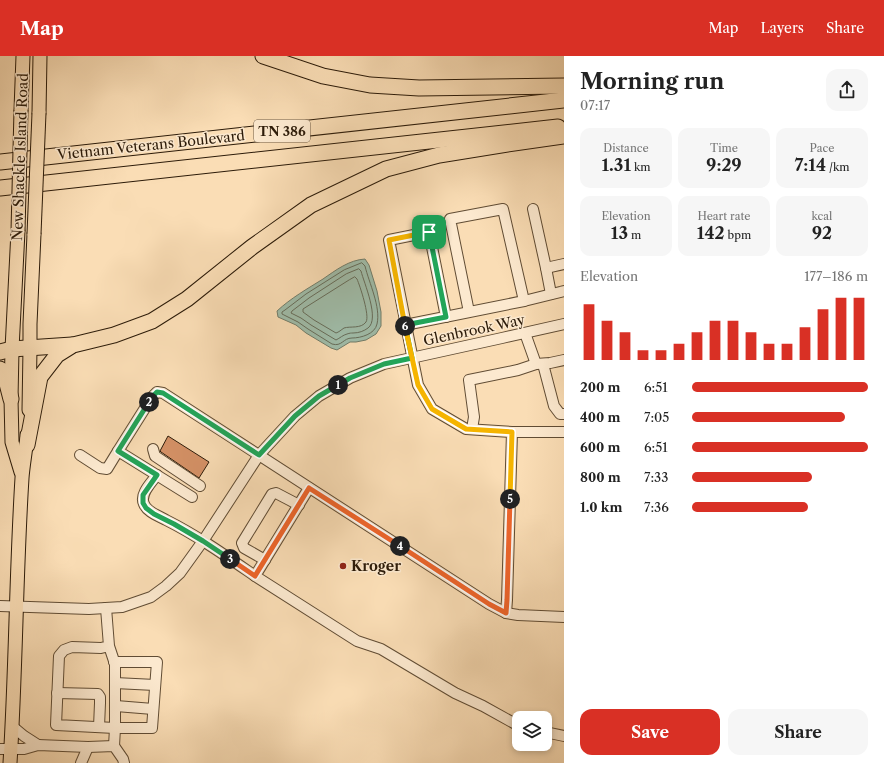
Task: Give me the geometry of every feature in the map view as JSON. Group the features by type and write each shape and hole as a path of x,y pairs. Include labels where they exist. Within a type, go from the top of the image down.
{"highway":[{"path":"263,56 323,76 370,85 419,88 564,86"},
{"name":"Vietnam Veterans Boulevard","path":"0,162 564,100"},
{"name":"Vietnam Veterans Boulevard","path":"0,188 564,126"},
{"path":"6,350 73,345 114,335 152,321 187,299 252,247 311,205 386,169 439,155 564,136"},
{"path":"27,445 40,377 57,355 73,345"},
{"path":"0,369 4,372 12,399"}],"main road":[{"name":"New Shackle Island Road","path":"22,476 12,442 12,399 6,350 18,231 23,56"},
{"name":"New Shackle Island Road","path":"10,763 5,749 12,726 22,476 27,445 40,56"}],"street":[{"path":"469,312 450,219 503,209 524,301"},
{"path":"534,209 552,294"},
{"path":"446,317 429,232 389,240 418,385 432,409 466,429 512,432 564,432"},
{"path":"546,268 564,264"},
{"path":"405,325 524,301 564,291"},
{"name":"Glenbrook Way","path":"0,606 90,610 122,607 151,597 180,573 203,541 259,455 295,416 319,396 350,378 384,364 564,324"},
{"path":"525,333 540,364 554,406 560,414 564,414"},
{"path":"472,429 474,417 468,380 564,360"},
{"path":"80,455 100,468 106,469 152,397 157,392 163,393 489,604 506,613 518,616 564,617"},
{"path":"506,613 512,432"},
{"path":"153,449 155,456 200,486"},
{"path":"118,451 192,497"},
{"path":"157,475 143,495 143,503 154,514 203,541 357,641 381,649 455,693 512,722"},
{"path":"255,576 309,488"},
{"path":"265,560 244,548 242,543 272,494 276,493 299,505"},
{"path":"106,608 110,646 115,664 116,706 114,746 124,763"},
{"path":"110,646 101,648 72,647 64,650 59,656 56,725 152,728 157,662 114,662"},
{"path":"115,683 155,685"},
{"path":"57,693 98,694 100,697 99,727"},
{"path":"116,706 153,709"},
{"path":"12,726 38,746"},
{"path":"552,733 564,736"},
{"path":"5,749 24,749 38,746 114,746"},
{"path":"81,763 88,747"}],"water":[{"path":"365,259 369,265 377,291 381,312 381,326 376,334 366,340 350,342 337,350 306,333 296,325 278,317 277,311 299,294 343,266 354,261"}],"building":[{"path":"168,436 209,462 199,478 160,451"}],"place":[{"name":"Kroger","path":"343,566"}],"route":[{"path":"429,232 389,240 405,325 418,385 432,409 466,429 512,432 506,613 489,604 309,488 255,576 203,541 146,508 143,503 143,495 157,475 118,451 152,397 157,392 163,393 259,455 295,416 319,396 350,378 384,364 412,358 405,325 446,317 429,232"}]}
